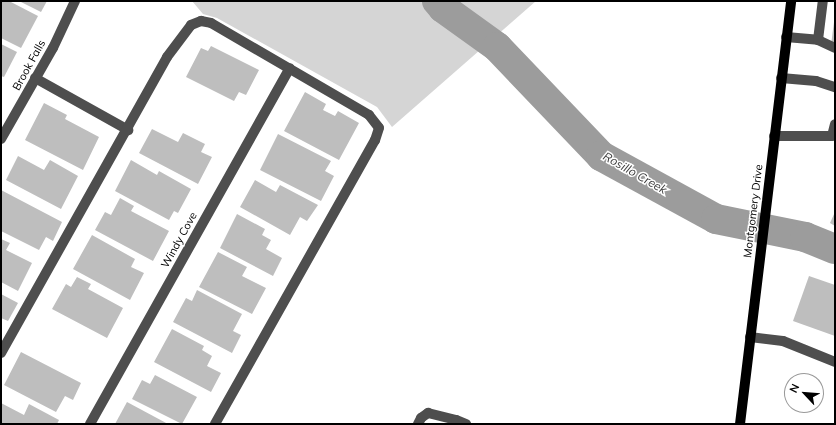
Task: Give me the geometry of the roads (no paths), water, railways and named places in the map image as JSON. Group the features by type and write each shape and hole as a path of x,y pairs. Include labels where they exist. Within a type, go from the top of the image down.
{"main road":[{"name":"Montgomery Drive","path":"740,424 758,262 791,1"}],"street":[{"name":"Brook Falls","path":"1,138 36,78 75,1"},
{"path":"818,40 823,1"},
{"path":"1,354 128,130 167,57 191,25 201,21 211,23 369,115 379,128 375,140 215,424"},
{"path":"786,37 818,40 835,48"},
{"name":"Windy Cove","path":"90,424 290,68"},
{"path":"36,78 128,130"},
{"path":"782,78 816,81 835,87"},
{"path":"774,136 834,136 835,124"},
{"path":"750,337 783,341 835,362"},
{"path":"418,424 421,418 428,413 466,424"}],"waterway":[{"name":"Rosillo Creek","path":"437,1 443,8 497,47 601,156 716,219 805,237 835,249"}]}
